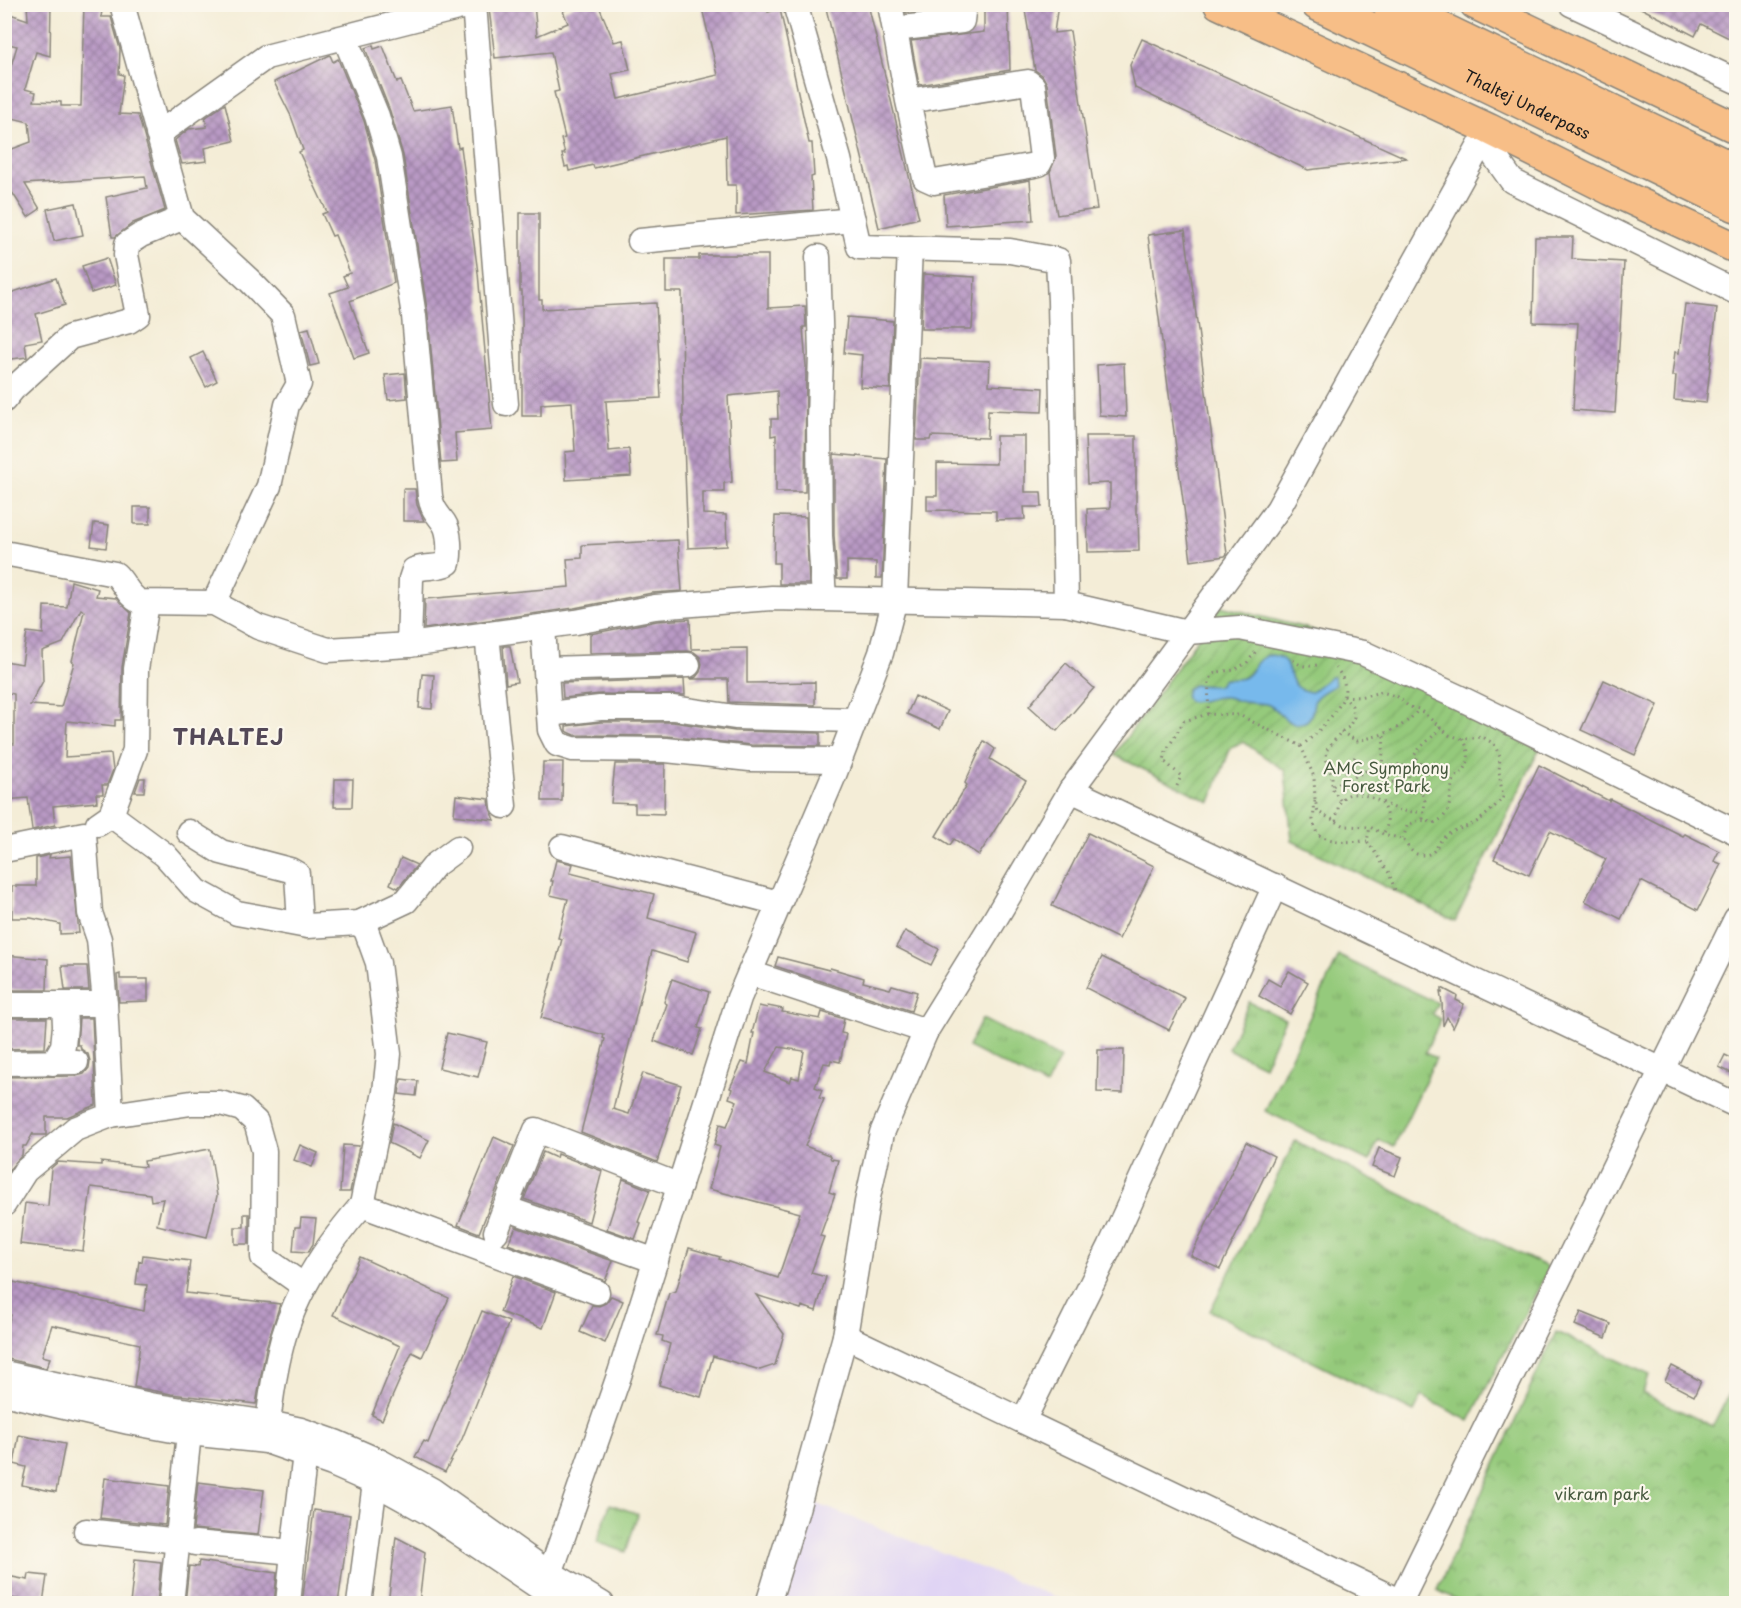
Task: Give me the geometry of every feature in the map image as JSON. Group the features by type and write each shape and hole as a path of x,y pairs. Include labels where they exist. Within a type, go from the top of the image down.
{"highway":[{"name":"Thaltej Underpass","path":"1318,4 1737,205"},
{"name":"Thaltej Underpass","path":"1389,4 1737,171"}],"main road":[{"path":"1219,4 1490,129 1611,190 1737,248"},
{"path":"1475,4 1737,128"}],"street":[{"path":"122,4 182,218 283,315 299,384 287,405 269,486 214,603"},
{"path":"158,134 266,57 474,4 506,404"},
{"path":"795,4 839,159 859,247 1010,251 1058,260 1066,604"},
{"path":"890,4 908,101 925,178 934,182 1035,165 1039,164 1042,158 1033,86 1028,82 908,101"},
{"path":"895,28 962,21 964,4"},
{"path":"1571,4 1737,81"},
{"path":"345,38 377,116 389,158 414,316 432,509 446,525 450,553 448,563 441,567 422,567 414,570 411,579 409,645"},
{"path":"1490,129 1495,158 1512,181 1737,292"},
{"path":"768,1604 845,1336 867,1202 882,1134 926,1031 1071,789 1278,509 1490,129"},
{"path":"4,400 70,337 129,321 138,315 126,255 127,244 141,235 182,218"},
{"path":"640,241 853,220"},
{"path":"553,1590 740,998 855,720 880,653 895,599 910,248"},
{"path":"818,257 821,354 820,536 824,598"},
{"path":"4,553 115,574 122,580 131,597 147,603 214,603 258,627 328,650 409,645 543,627 655,608 772,598 1066,604 1187,632 1240,628 1363,653 1737,832"},
{"path":"4,850 84,834 111,815 135,750 136,669 147,603"},
{"path":"543,627 550,730 557,744 573,748 666,750 750,759 839,760"},
{"path":"488,634 504,806"},
{"path":"546,669 688,665"},
{"path":"549,714 600,708 674,708 735,717 855,720"},
{"path":"1071,789 1737,1105"},
{"path":"111,815 165,855 197,891 237,913 307,926 358,923 406,901 435,865 458,848"},
{"path":"189,832 221,852 290,870 297,874 300,924"},
{"path":"84,834 90,913 99,939 111,1115"},
{"path":"562,847 779,903"},
{"path":"1023,1421 1110,1247 1275,886"},
{"path":"845,1336 1401,1603 1737,919"},
{"path":"267,1432 273,1380 283,1337 304,1286 337,1233 362,1205 385,1092 389,1054 378,963 366,930 358,923"},
{"path":"750,973 926,1031"},
{"path":"4,1004 105,1004"},
{"path":"4,1063 64,1063 64,1004"},
{"path":"4,1204 25,1171 75,1129 111,1115 191,1103 220,1103 242,1109 256,1122 264,1151 263,1257 304,1286"},
{"path":"496,1232 536,1130 680,1186"},
{"path":"362,1205 597,1292"},
{"path":"505,1208 656,1261"},
{"path":"4,1373 267,1432 305,1454 378,1472"},
{"path":"4,1393 129,1422 189,1433 301,1430 335,1442 378,1472 429,1513 553,1590 602,1604"},
{"path":"171,1604 187,1542 189,1433"},
{"path":"288,1604 305,1454"},
{"path":"359,1604 378,1472"},
{"path":"86,1531 293,1552"}],"path":[{"path":"1208,714 1209,680 1216,672 1235,670 1246,664 1259,647"},
{"path":"1287,654 1299,666 1308,667 1319,664"},
{"path":"1301,746 1325,725 1344,696 1345,687 1341,674 1331,663"},
{"path":"1315,800 1318,812 1345,826 1370,826 1383,834 1403,839 1409,849 1417,855 1427,855 1436,851 1441,840 1451,832 1477,822 1503,798 1499,772 1500,757 1494,744 1483,737 1463,739 1449,735 1419,710 1409,707 1398,697 1382,692 1359,697 1344,696"},
{"path":"1340,800 1332,788 1332,776 1327,764 1326,751 1341,732 1349,727 1354,717 1352,706 1344,696"},
{"path":"1341,732 1357,741 1384,735 1401,728 1419,710"},
{"path":"1177,786 1181,776 1164,761 1166,751 1185,721 1208,714 1239,715 1301,746 1314,777 1313,820 1317,834 1326,839 1343,842 1367,840"},
{"path":"1421,792 1427,785 1426,771 1414,756 1419,747 1432,738 1440,727"},
{"path":"1384,735 1382,768 1391,782 1410,785 1421,792 1425,801 1423,819"},
{"path":"1403,839 1407,826 1423,819 1434,823 1443,819 1449,807 1454,780 1465,769 1468,758 1467,745 1463,739"},
{"path":"1347,781 1345,769 1355,757"},
{"path":"1332,788 1335,784 1347,781 1371,768 1402,764 1408,773 1410,785"},
{"path":"1336,821 1340,800 1345,796 1358,794 1374,797 1399,810 1424,812"},
{"path":"1382,801 1388,818 1387,828 1383,834"},
{"path":"1370,826 1367,840 1389,873 1395,890"}],"shaded area":[{"path":"807,1500 1071,1603 776,1604"}],"green space":[{"name":"AMC Symphony Forest Park","path":"1221,606 1313,630 1540,748 1455,921 1292,841 1285,771 1243,742 1231,747 1210,802 1114,755"},
{"path":"1339,956 1438,1003 1432,1014 1441,1019 1425,1053 1436,1058 1394,1147 1379,1140 1369,1161 1265,1111"},
{"path":"1249,1002 1285,1019 1264,1066 1228,1049"},
{"path":"982,1019 1060,1058 1046,1086 968,1047"},
{"path":"1295,1141 1549,1268 1469,1421 1422,1396 1414,1412 1210,1311"},
{"name":"vikram park","path":"1556,1332 1650,1375 1642,1393 1713,1426 1736,1380 1736,1603 1465,1604 1437,1590"},
{"path":"610,1504 638,1514 626,1552 597,1542"}],"water":[{"path":"1268,655 1278,656 1284,660 1295,685 1301,689 1311,692 1330,677 1334,677 1335,685 1316,698 1312,714 1305,722 1292,723 1266,704 1243,702 1225,697 1193,702 1185,696 1187,689 1194,685 1218,686 1224,679 1247,676 1261,659"}],"building":[{"path":"27,4 51,4 50,56 36,52 25,89 36,92 34,101 61,102 61,106 81,106 84,4 103,4 101,17 111,17 120,49 119,74 124,75 119,114 138,115 165,210 133,223 115,237 112,237 106,197 147,188 145,176 25,184 40,209 28,217 10,189 4,191 4,152 31,142 29,122 4,116 4,89 17,46 4,43 4,12 28,20"},
{"path":"534,4 537,36 568,23 563,11 577,4 598,4 614,42 623,40 630,70 612,74 618,99 718,75 701,4 766,4 768,12 780,9 809,143 812,143 813,210 736,215 736,185 727,185 726,136 594,168 593,165 569,171 568,166 565,167 562,154 565,154 561,139 565,138 554,92 559,91 551,52 495,58 489,8"},
{"path":"825,4 868,4 919,218 879,228"},
{"path":"905,4 949,4 949,8 906,13"},
{"path":"984,4 1008,4 1010,70 919,85 911,41 984,32"},
{"path":"1024,4 1058,4 1054,33 1070,31 1097,209 1057,215 1050,172 1056,156 1047,84 1042,75 1035,70"},
{"path":"1633,4 1737,4 1737,42 1701,24 1695,36"},
{"path":"1142,39 1406,158 1308,170 1135,88 1130,65"},
{"path":"373,45 374,49 383,46 397,82 401,81 413,111 452,105 458,148 461,147 478,273 492,430 455,433 457,462 441,463 428,315 403,155 390,111 365,48"},
{"path":"330,55 333,62 338,59 364,121 375,160 394,283 350,301 369,353 354,358 330,293 348,287 343,276 350,273 335,235 332,236 322,214 327,212 299,152 303,150 291,116 274,82"},
{"path":"225,104 234,141 205,148 207,161 182,164 175,140 189,129 207,127 205,118"},
{"path":"1030,180 1033,220 946,226 944,195"},
{"path":"76,203 83,235 54,241 47,209"},
{"path":"520,213 539,213 539,300 542,300 542,309 656,303 661,398 606,401 609,451 629,449 631,476 566,480 565,452 575,451 572,402 541,404 541,416 522,416"},
{"path":"1185,230 1227,554 1191,561 1148,235"},
{"path":"1535,237 1573,237 1572,259 1624,262 1615,413 1573,410 1578,323 1533,322"},
{"path":"699,255 768,255 768,308 805,306 806,327 803,327 806,366 805,492 776,492 776,435 771,436 771,419 778,419 777,391 728,396 732,482 724,483 724,492 703,492 703,514 726,515 727,546 688,548 683,418 682,292 666,292 666,259 699,259"},
{"path":"107,258 116,285 91,293 82,266"},
{"path":"923,274 975,277 972,329 921,329"},
{"path":"56,278 65,305 36,314 42,340 25,343 27,357 4,360 4,295"},
{"path":"1685,304 1717,308 1706,403 1674,400 1676,376 1672,376 1675,352 1679,353"},
{"path":"847,317 893,321 890,389 860,387 862,355 844,353"},
{"path":"309,328 319,364 310,366 301,330"},
{"path":"203,352 217,381 206,387 191,358"},
{"path":"920,358 990,361 989,385 1043,388 1042,412 988,410 987,438 931,436 930,440 916,440"},
{"path":"1124,363 1126,417 1099,415 1097,365"},
{"path":"405,373 407,398 388,400 385,375"},
{"path":"996,436 1025,436 1025,492 1041,492 1042,507 1024,507 1025,519 996,520 996,511 927,510 927,496 937,496 937,463 996,464"},
{"path":"1085,436 1136,436 1136,514 1138,514 1139,551 1088,552 1087,509 1110,508 1110,483 1087,484"},
{"path":"834,454 887,459 882,578 876,578 876,562 847,561 847,579 837,579 834,535"},
{"path":"403,489 415,489 417,505 424,521 403,521"},
{"path":"134,507 150,507 150,524 134,524"},
{"path":"775,516 806,517 809,584 779,584 779,563 774,563"},
{"path":"94,523 109,525 106,548 91,546"},
{"path":"678,540 682,591 652,593 574,608 424,629 425,599 569,587 567,559 582,558 582,545"},
{"path":"71,581 98,589 96,596 116,598 131,613 122,667 121,720 115,720 115,726 67,721 65,757 111,754 113,770 107,785 102,785 103,794 96,794 97,802 53,806 55,825 32,830 28,798 4,800 4,744 14,744 14,694 4,692 4,661 22,664 27,632 43,634 44,606 67,607","holes":["81,609 84,611 72,661 74,663 61,707 30,705 43,681 42,651 63,643"]},
{"path":"690,619 691,649 747,648 747,683 815,682 815,705 729,702 728,679 689,679 696,677 702,664 700,657 694,652 590,653 590,634 657,621"},
{"path":"503,646 510,646 517,682 506,684"},
{"path":"1066,663 1094,688 1057,731 1029,706"},
{"path":"422,674 434,675 432,709 419,708"},
{"path":"684,679 685,695 600,694 563,698 562,683"},
{"path":"1604,680 1658,705 1635,755 1581,730"},
{"path":"915,696 948,711 940,729 907,714"},
{"path":"601,722 673,722 735,731 820,733 820,746 751,745 666,736 575,735 566,731 566,726"},
{"path":"984,741 995,749 990,759 1026,781 979,855 954,839 950,845 936,836 967,785 965,783"},
{"path":"543,762 563,762 562,801 542,801"},
{"path":"615,764 665,764 664,814 635,813 635,804 611,803"},
{"path":"1539,765 1609,801 1610,799 1683,836 1685,834 1719,851 1714,861 1721,864 1698,910 1641,881 1621,919 1585,901 1606,859 1550,831 1529,875 1494,859"},
{"path":"140,778 145,778 144,792 135,792"},
{"path":"335,779 353,779 352,807 334,807"},
{"path":"456,795 489,799 495,820 454,815"},
{"path":"1088,833 1154,866 1119,939 1052,906"},
{"path":"50,855 49,858 71,856 79,933 60,934 60,924 31,918 12,918 12,886 36,886 36,858"},
{"path":"401,858 417,865 398,888 390,884"},
{"path":"556,860 573,864 570,873 654,894 648,918 696,932 687,962 652,951 613,1109 629,1114 643,1073 681,1085 657,1162 581,1132 605,1039 604,1035 541,1018 562,939 558,938 568,899 550,895"},
{"path":"905,931 939,949 931,965 896,947"},
{"path":"4,955 48,959 47,990 4,990"},
{"path":"778,957 829,970 830,968 864,978 863,982 890,989 892,985 917,992 911,1011 775,966"},
{"path":"1102,957 1185,998 1169,1030 1086,988"},
{"path":"62,966 87,966 89,990 65,990"},
{"path":"1289,971 1308,982 1290,1014 1259,996 1268,979 1280,986"},
{"path":"120,974 120,979 148,979 148,1001 119,1002 117,975"},
{"path":"672,979 709,992 698,1028 702,1029 693,1055 654,1041 667,1004 664,1002"},
{"path":"1442,988 1457,996 1456,1000 1464,1004 1453,1028 1447,1017 1443,1026 1440,992 1442,993"},
{"path":"759,1006 783,1009 782,1012 820,1019 822,1012 844,1019 841,1033 846,1034 840,1062 831,1060 830,1064 824,1063 815,1087 822,1090 819,1098 824,1099 805,1146 829,1155 831,1159 838,1160 829,1192 835,1194 820,1236 824,1237 811,1273 826,1277 816,1311 802,1306 801,1309 756,1295 784,1334 775,1365 760,1370 713,1356 701,1397 659,1385 670,1344 662,1341 663,1336 657,1335 669,1293 676,1291 689,1248 778,1278 800,1213 709,1189 720,1147 714,1145 720,1124 727,1126 737,1101 729,1098 732,1089 730,1088 742,1062 748,1064 754,1033 752,1033","holes":["779,1047 804,1051 799,1079 792,1077 790,1082 765,1072"]},
{"path":"4,1018 47,1018 45,1048 4,1049"},
{"path":"79,1018 92,1018 96,1105 67,1117 46,1117 46,1135 33,1135 33,1133 26,1146 23,1146 22,1155 8,1171 7,1104 4,1104 4,1077 84,1074 89,1068 90,1061 88,1054 81,1049 80,1045 77,1045"},
{"path":"447,1033 487,1042 478,1077 439,1068"},
{"path":"1098,1050 1124,1050 1123,1093 1097,1092"},
{"path":"1725,1055 1737,1061 1737,1076 1719,1067"},
{"path":"401,1079 418,1081 416,1096 399,1094"},
{"path":"393,1123 429,1140 420,1158 389,1143"},
{"path":"494,1137 514,1146 479,1233 458,1225"},
{"path":"1246,1142 1274,1156 1220,1269 1191,1256"},
{"path":"300,1145 318,1153 312,1167 294,1160"},
{"path":"343,1145 359,1146 350,1192 340,1192"},
{"path":"1379,1148 1402,1157 1395,1176 1372,1167"},
{"path":"210,1149 217,1196 207,1237 157,1225 163,1199 151,1201 150,1194 91,1187 83,1251 20,1244 25,1203 48,1206 51,1168 58,1162 101,1165 101,1162 145,1167 144,1161"},
{"path":"543,1152 556,1158 557,1154 602,1171 589,1222 524,1199"},
{"path":"623,1179 650,1190 638,1222 641,1223 635,1239 607,1229"},
{"path":"244,1214 249,1214 249,1244 235,1244 235,1227 244,1227"},
{"path":"301,1218 316,1219 313,1244 308,1252 293,1251 295,1227 300,1227"},
{"path":"516,1227 613,1261 605,1281 508,1244"},
{"path":"143,1255 190,1261 186,1293 280,1304 266,1348 256,1404 171,1394 134,1387 140,1344 52,1325 42,1356 50,1358 46,1368 4,1358 4,1335 11,1315 4,1314 4,1280 144,1311 147,1285 136,1284 139,1261 142,1262"},
{"path":"360,1257 449,1298 422,1357 412,1352 382,1420 372,1415 400,1346 333,1315"},
{"path":"513,1276 556,1292 543,1328 500,1312"},
{"path":"611,1296 623,1301 605,1343 580,1332 592,1305 599,1306 606,1303"},
{"path":"482,1311 509,1322 462,1439 445,1472 415,1457 424,1441 428,1443"},
{"path":"1581,1312 1611,1324 1606,1338 1575,1325"},
{"path":"1672,1366 1701,1381 1694,1396 1665,1381"},
{"path":"19,1435 65,1444 56,1492 22,1485 26,1467 14,1464"},
{"path":"105,1478 169,1486 165,1525 100,1518"},
{"path":"198,1482 264,1490 258,1535 193,1529"},
{"path":"314,1510 350,1515 338,1604 302,1604"},
{"path":"396,1537 425,1552 419,1604 388,1604"},
{"path":"135,1559 161,1562 157,1604 130,1604"},
{"path":"199,1561 277,1573 274,1604 185,1604 189,1566 198,1567"},
{"path":"29,1574 47,1576 43,1603 4,1595 7,1576 28,1580"}],"district":[{"name":"THALTEJ","path":"229,737"}]}
